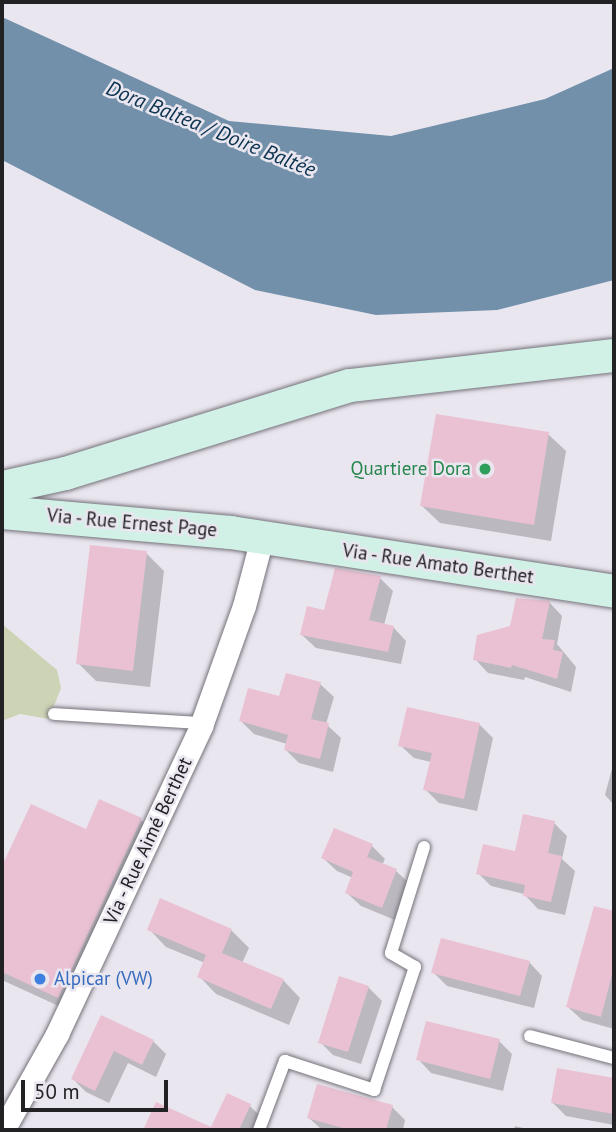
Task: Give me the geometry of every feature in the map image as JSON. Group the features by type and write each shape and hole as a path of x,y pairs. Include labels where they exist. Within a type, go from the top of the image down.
{"street":[{"path":"2,487 65,473 350,385 614,355"},
{"name":"Via - Rue Ernest Page","path":"2,512 230,532 262,538"},
{"name":"Via - Rue Amato Berthet","path":"262,538 614,591"},
{"name":"Via - Rue Aimé Berthet","path":"3,1130 57,1034 202,723 244,606 262,538"}],"lane":[{"path":"54,715 202,723"},
{"path":"258,1130 285,1061 374,1090 415,967 391,953 424,847"},
{"path":"530,1036 614,1058"}],"green space":[{"path":"2,624 57,670 61,688 49,719 20,714 2,721"}],"water":[{"name":"Dora Baltea / Doire Baltée","path":"2,17 229,121 391,136 545,99 614,68 614,280 497,310 376,315 255,290 2,160"}],"building":[{"name":"Quartiere Dora","path":"436,414 549,432 534,525 420,506"},
{"path":"90,545 147,551 133,671 76,664"},
{"path":"335,568 381,576 369,620 394,626 388,652 300,635 307,606 324,610"},
{"path":"516,598 550,601 542,639 555,640 553,650 563,652 557,679 512,665 511,668 473,660 477,635 510,626"},
{"path":"286,673 321,682 311,719 329,723 320,759 284,750 288,735 239,721 248,688 279,696"},
{"path":"407,707 480,723 464,799 423,790 432,753 398,746"},
{"path":"99,799 142,818 58,998 2,972 2,866 31,804 86,829"},
{"path":"523,814 555,821 548,853 562,856 551,902 523,896 525,885 476,874 483,844 515,851"},
{"path":"334,828 373,844 367,857 397,869 382,908 345,893 353,872 321,858"},
{"path":"160,898 232,929 222,953 284,979 271,1009 197,977 206,955 147,930"},
{"path":"594,906 614,911 614,967 601,1017 566,1007"},
{"path":"441,938 530,961 520,996 431,973"},
{"path":"339,976 369,986 348,1052 318,1043"},
{"path":"101,1015 154,1040 142,1065 114,1051 95,1091 71,1079"},
{"path":"426,1021 500,1039 490,1079 416,1060"},
{"path":"557,1068 614,1078 614,1114 551,1103"},
{"path":"317,1084 393,1105 386,1130 350,1130 307,1118"},
{"path":"227,1093 251,1104 239,1130 143,1130 156,1102 211,1127"}],"place":[{"name":"Quartiere Dora","path":"485,469"},
{"name":"Alpicar (VW)","path":"40,979"}]}
